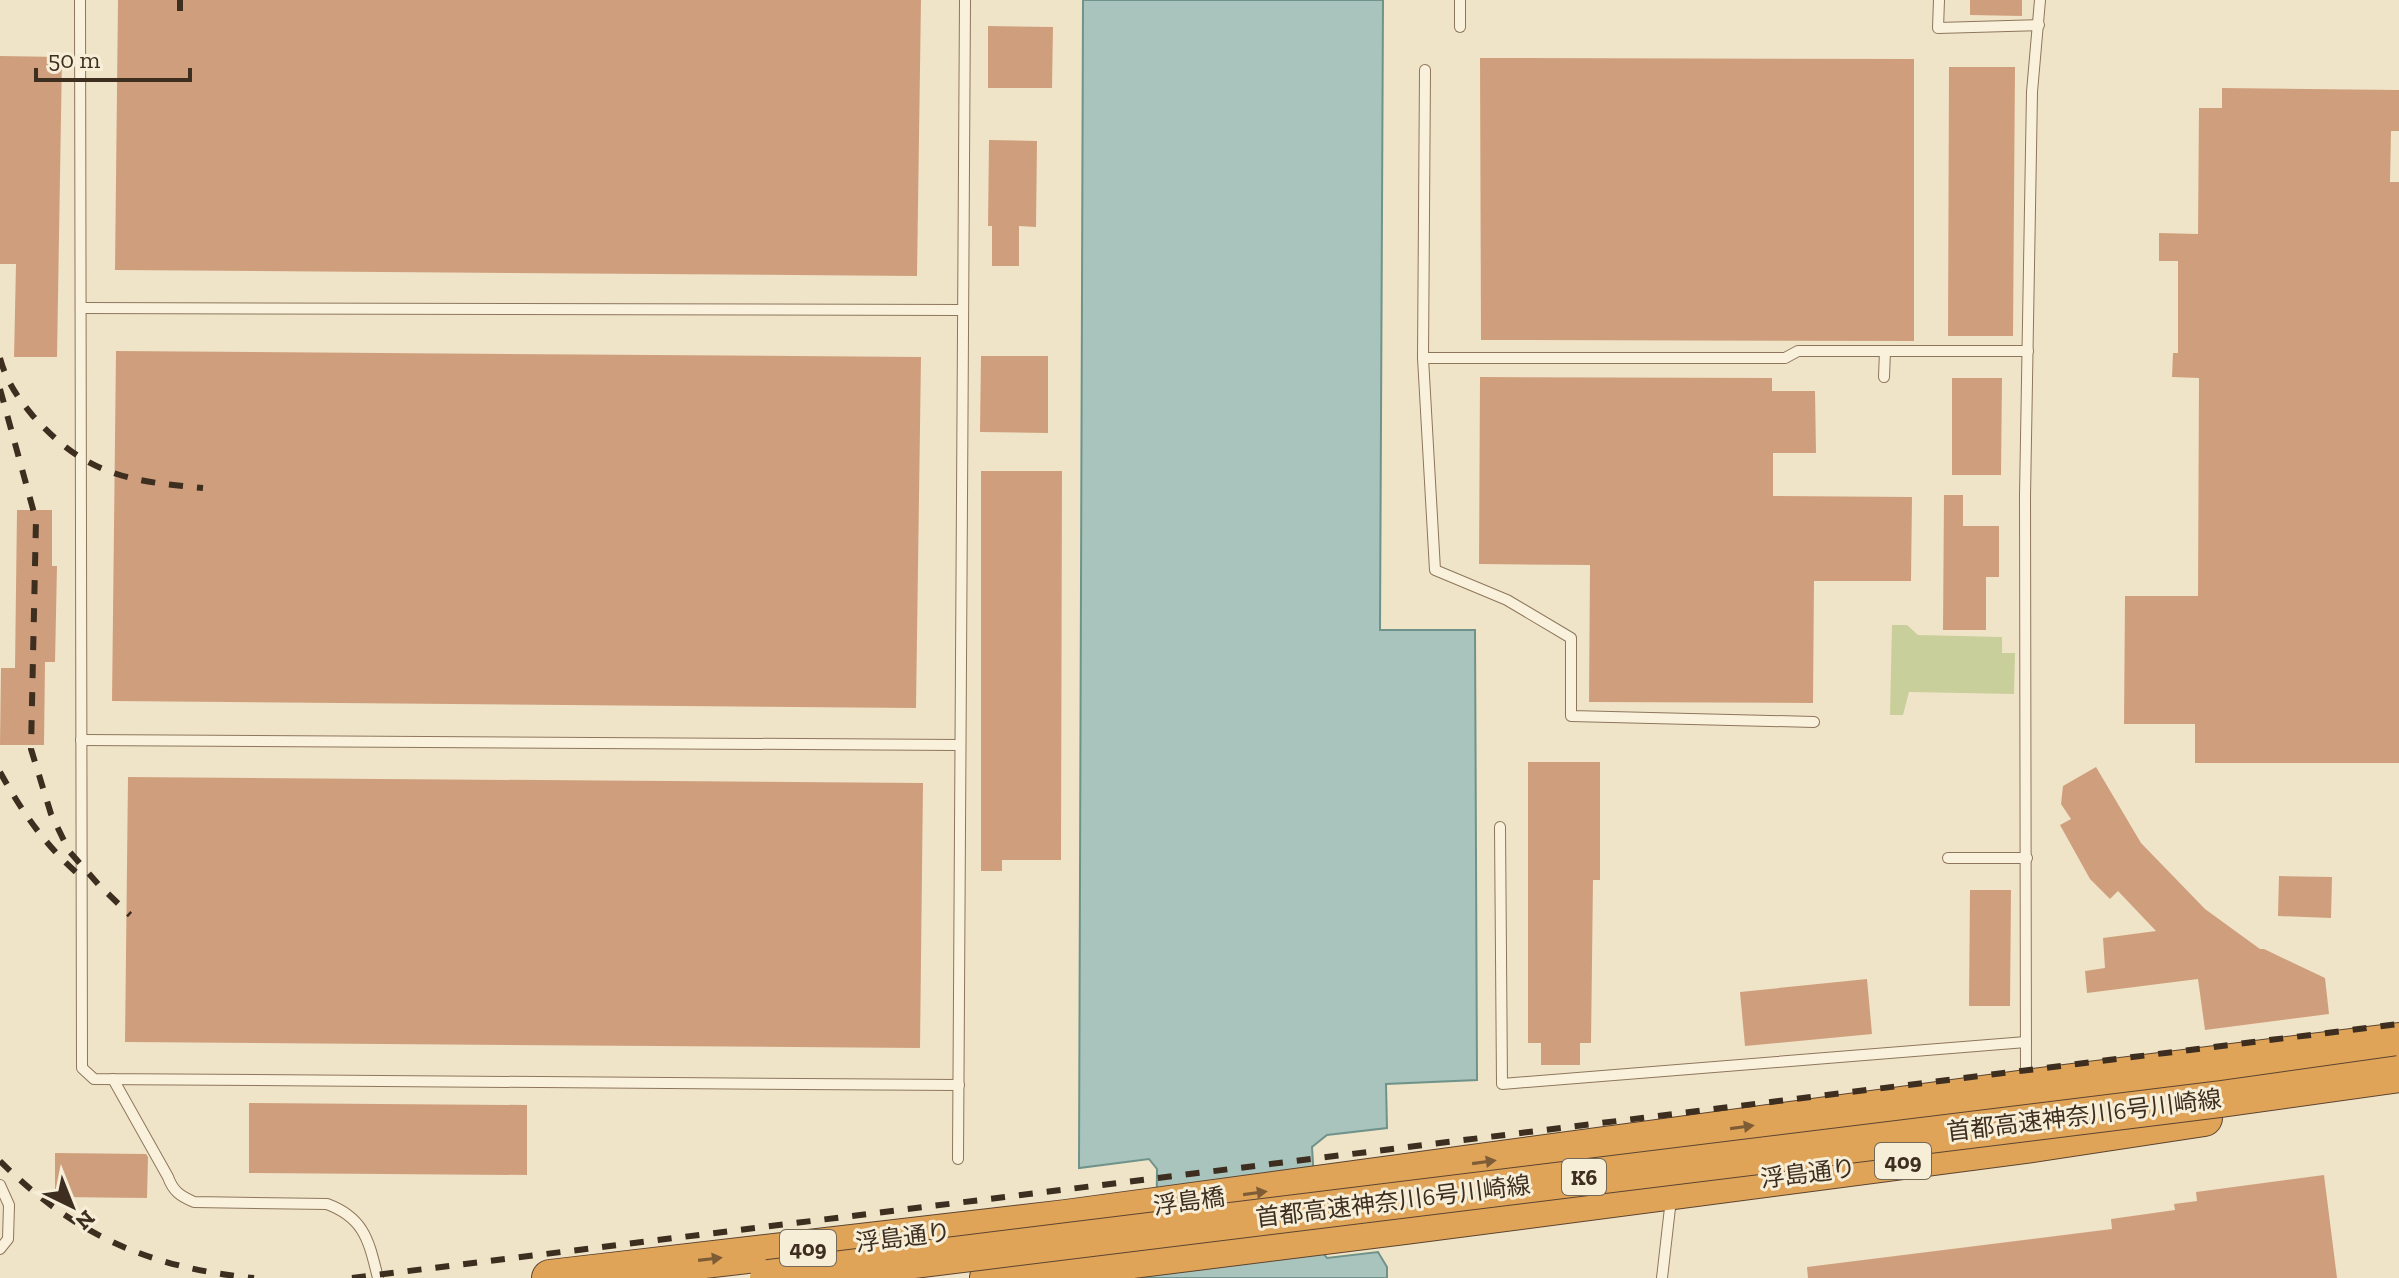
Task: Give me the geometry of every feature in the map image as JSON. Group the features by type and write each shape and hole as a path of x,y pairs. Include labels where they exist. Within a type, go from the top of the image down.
{"highway":[{"name":"浮島通り","path":"1406,1226 1672,1191 2026,1113 2399,1041"},
{"path":"1738,1158 2220,1073 2399,1049"},
{"name":"首都高速神奈川6号川崎線","path":"768,1278 2205,1101 2399,1074"},
{"name":"浮島通り","path":"1407,1173 1664,1137 2399,1091"},
{"name":"首都高速神奈川6号川崎線","path":"903,1278 2399,1091"},
{"name":"浮島橋","path":"1066,1218 1407,1173"},
{"name":"浮島通り","path":"559,1277 1066,1218"},
{"name":"浮島橋","path":"988,1278 1406,1226"}],"lane":[{"path":"80,0 82,1068 94,1079 959,1085"},
{"path":"958,1159 965,0"},
{"path":"1460,0 1460,27"},
{"path":"1939,0 1938,28 2039,25"},
{"path":"2026,1113 2025,496 2032,92 2040,0"},
{"path":"1425,70 1423,358 1435,570 1507,600 1571,638 1571,716 1814,722"},
{"path":"81,308 963,310"},
{"path":"1423,358 1785,358 1798,351 2028,351"},
{"path":"1884,377 1885,351"},
{"path":"81,740 960,745"},
{"path":"1500,827 1502,1084 2026,1042"},
{"path":"1948,858 2027,858"},
{"path":"113,1079 172,1188 180,1196 194,1202 327,1204 345,1210 368,1241 378,1278"},
{"path":"1662,1278 1672,1191 1664,1137"},
{"path":"0,1185 9,1205 8,1239 0,1249"}],"green space":[{"path":"1892,625 1907,625 1918,635 2002,637 2002,653 2015,653 2014,694 1909,692 1903,715 1890,715"}],"water":[{"path":"1083,0 1383,0 1380,630 1475,630 1477,1080 1386,1084 1387,1128 1327,1135 1312,1147 1318,1247 1327,1258 1378,1252 1387,1267 1387,1278 1142,1278 1156,1269 1157,1169 1149,1159 1079,1168"}],"building":[{"path":"118,0 921,0 917,276 115,270"},
{"path":"1970,0 2022,0 2022,16 1970,15"},
{"path":"988,26 1053,27 1052,88 988,88"},
{"path":"0,56 62,57 57,357 14,357 16,264 0,264"},
{"path":"1480,58 1914,59 1914,341 1481,340"},
{"path":"1949,67 2015,67 2013,336 1948,336"},
{"path":"2222,88 2399,90 2399,131 2391,131 2390,182 2399,182 2399,763 2195,763 2195,724 2124,724 2125,596 2198,596 2199,378 2172,377 2173,353 2178,353 2178,261 2159,261 2159,233 2198,234 2199,108 2222,108"},
{"path":"989,140 1037,141 1036,227 1019,226 1019,266 992,266 992,226 988,226"},
{"path":"116,351 921,357 916,708 112,701"},
{"path":"981,356 1048,356 1048,433 980,432"},
{"path":"1480,377 1772,378 1772,391 1815,391 1816,453 1773,453 1773,496 1912,497 1911,581 1814,581 1813,703 1589,702 1590,565 1479,564"},
{"path":"1952,378 2002,378 2001,475 1952,475"},
{"path":"981,471 1062,471 1061,860 1002,860 1002,871 981,871"},
{"path":"1944,495 1963,495 1963,526 1999,526 1999,577 1986,577 1986,630 1943,630"},
{"path":"17,510 52,510 52,566 57,566 55,662 45,662 44,745 0,745 1,668 15,668"},
{"path":"1528,762 1600,762 1600,880 1593,880 1591,1043 1580,1043 1580,1065 1541,1065 1541,1043 1528,1043"},
{"path":"2096,767 2141,843 2205,909 2260,949 2325,978 2329,1014 2205,1030 2198,979 2087,993 2085,971 2105,968 2103,938 2156,931 2118,891 2110,899 2090,879 2060,825 2071,819 2061,804 2063,786"},
{"path":"128,777 923,783 920,1048 125,1042"},
{"path":"2279,876 2332,877 2331,918 2278,916"},
{"path":"1970,890 2011,890 2010,1006 1969,1006"},
{"path":"1867,979 1872,1034 1745,1046 1740,992"},
{"path":"249,1103 527,1105 527,1175 249,1173"},
{"path":"55,1153 146,1154 147,1198 55,1197"},
{"path":"2324,1175 2337,1278 1808,1278 1807,1267 2112,1229 2111,1219 2175,1210 2174,1204 2197,1201 2196,1192"}],"railway":[{"path":"180,0 180,11"},
{"path":"0,358 9,382 22,403 52,436 71,451 109,472 130,478 203,488"},
{"path":"0,389 36,520 31,749 51,814 69,851 130,915"},
{"path":"0,772 34,826 77,873"},
{"path":"352,1278 2399,1024"},
{"path":"0,1161 56,1209 116,1244 181,1266 254,1278"}]}
